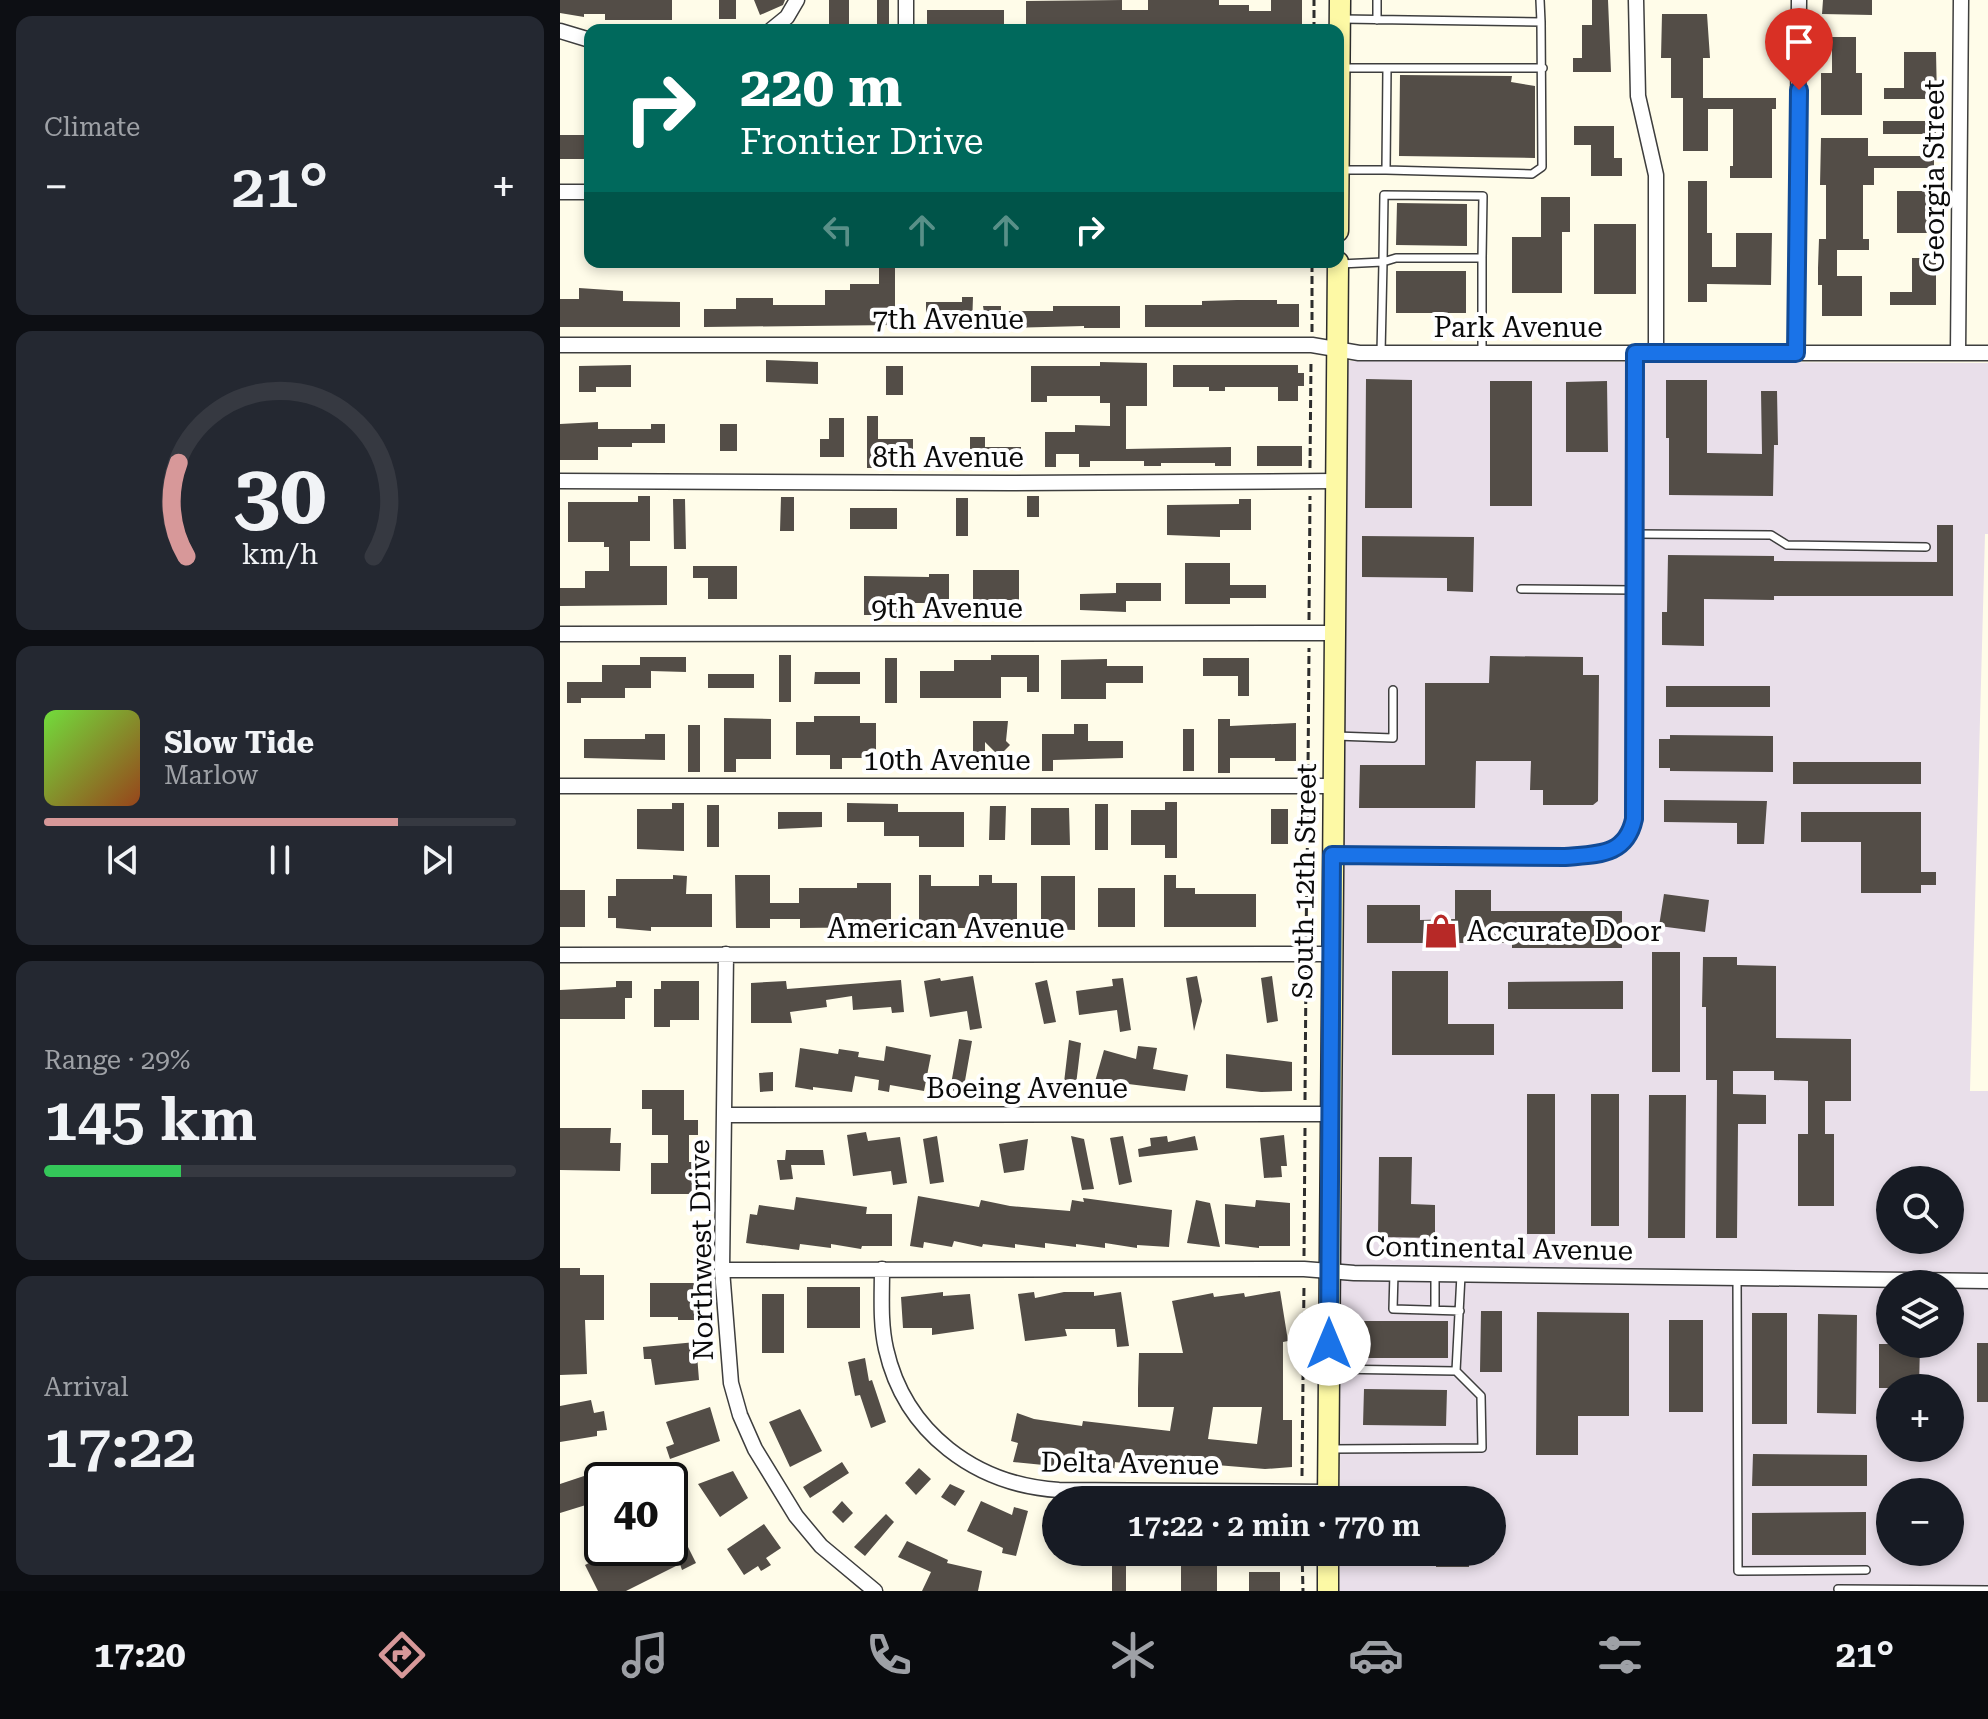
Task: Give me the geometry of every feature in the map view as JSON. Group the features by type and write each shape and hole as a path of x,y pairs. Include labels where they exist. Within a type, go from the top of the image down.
{"street":[{"path":"778,24 787,17 797,0"},
{"path":"906,0 906,24"},
{"path":"1636,0 1638,96 1656,175 1656,353"},
{"path":"1796,353 1799,0"},
{"name":"Georgia Street","path":"1958,353 1961,0"},
{"path":"560,31 584,38"},
{"path":"560,192 584,192"},
{"name":"South 12th Street","path":"1328,1486 1338,268"},
{"name":"7th Avenue","path":"560,345 1312,345 1336,349"},
{"name":"Park Avenue","path":"1336,349 1381,353 1988,353"},
{"path":"1332,855 1565,857 1604,854 1620,846 1631,832 1634,819 1635,353"},
{"name":"8th Avenue","path":"560,481 1336,481"},
{"name":"9th Avenue","path":"560,634 1335,633"},
{"name":"10th Avenue","path":"560,786 1333,786"},
{"name":"Northwest Drive","path":"726,954 722,1270 731,1383 740,1415 755,1449 789,1506 813,1536 875,1591"},
{"name":"American Avenue","path":"560,955 1331,954"},
{"name":"Boeing Avenue","path":"724,1115 1330,1114"},
{"name":"Delta Avenue","path":"882,1269 884,1335 891,1367 914,1412 937,1439 983,1473 1007,1482 1042,1489"},
{"name":"Continental Avenue","path":"722,1270 1304,1269 1394,1273 1988,1281"},
{"path":"1328,1566 1328,1591"}],"lane":[{"path":"1377,0 1377,20"},
{"path":"1344,170 1532,174 1542,167 1540,0"},
{"path":"1340,10 1377,20 1541,22"},
{"path":"1344,68 1543,68"},
{"path":"1386,170 1387,68"},
{"path":"1381,353 1384,195 1483,196 1482,353"},
{"path":"1344,263 1383,262 1396,258 1482,258"},
{"path":"1635,534 1771,535 1787,545 1926,547"},
{"path":"1521,589 1635,590"},
{"path":"1334,736 1393,738 1393,690"},
{"path":"1394,1273 1393,1309 1460,1311"},
{"path":"1435,1310 1436,1273"},
{"path":"1456,1371 1462,1273"},
{"path":"1737,1276 1738,1571 1866,1570"},
{"path":"1329,1369 1456,1371 1481,1396 1482,1448 1329,1449"},
{"path":"1838,1589 1988,1590"}],"path":[{"path":"1314,0 1314,24"},
{"path":"1302,1486 1312,268"},
{"path":"1302,1566 1303,1591"}],"shaded area":[{"path":"1343,361 1988,363 1988,534 1985,534 1970,1091 1988,1091 1988,1591 1339,1591 1340,1566 1506,1566 1506,1486 1340,1486"}],"building":[{"path":"560,0 672,0 672,20 605,20 605,14 584,14 584,17 560,13"},
{"path":"719,0 736,0 736,19 719,19"},
{"path":"754,0 785,0 783,5 760,15"},
{"path":"829,0 849,0 849,24 829,24"},
{"path":"877,0 889,0 889,24 877,24"},
{"path":"1122,0 1122,10 1148,10 1148,0 1219,0 1219,5 1249,5 1249,11 1271,11 1271,0 1302,0 1302,24 1026,24 1026,1"},
{"path":"1592,0 1608,0 1611,72 1573,72 1573,58 1582,58 1582,25 1592,25"},
{"path":"1823,0 1872,0 1872,15 1822,14"},
{"path":"927,10 1004,10 1004,24 927,24"},
{"path":"1662,14 1707,14 1710,58 1703,58 1703,98 1776,98 1776,109 1772,109 1772,178 1730,178 1730,166 1733,166 1733,109 1708,109 1708,151 1683,151 1683,98 1671,98 1671,58 1661,58"},
{"path":"1832,37 1856,37 1856,73 1862,73 1862,115 1821,115 1821,73 1832,73"},
{"path":"1904,52 1936,52 1937,99 1884,99 1884,88 1904,88"},
{"path":"1400,75 1512,76 1511,82 1535,86 1535,158 1399,156"},
{"path":"1883,121 1936,121 1936,134 1883,134"},
{"path":"1574,126 1614,126 1614,158 1622,158 1622,176 1591,176 1591,145 1574,145"},
{"path":"560,135 584,135 584,159 560,159"},
{"path":"1821,138 1868,138 1868,156 1934,156 1934,168 1874,168 1874,185 1863,185 1863,239 1869,239 1869,250 1837,250 1837,276 1862,276 1862,316 1822,316 1822,285 1818,285 1818,268 1819,239 1826,239 1826,185 1820,185"},
{"path":"1688,181 1707,181 1707,233 1712,233 1712,267 1736,267 1736,233 1772,233 1771,285 1707,284 1707,302 1688,302"},
{"path":"1897,191 1933,191 1933,233 1897,233"},
{"path":"1541,197 1570,197 1570,232 1562,232 1562,293 1512,293 1512,237 1541,237"},
{"path":"1397,203 1467,204 1467,246 1396,245"},
{"path":"1594,224 1636,224 1636,294 1594,294"},
{"path":"1912,258 1936,258 1936,305 1890,305 1890,292 1912,292"},
{"path":"879,268 895,268 895,325 704,327 704,309 736,309 736,298 773,298 773,305 825,305 825,290 850,290 850,284 879,284"},
{"path":"1396,271 1466,271 1466,313 1396,313"},
{"path":"579,288 623,291 623,301 680,302 680,327 560,327 560,299 579,299"},
{"path":"962,297 973,297 972,326 926,326 926,302 962,302"},
{"path":"1277,300 1277,304 1299,304 1299,327 1145,327 1145,305"},
{"path":"983,306 1001,306 1001,311 1053,311 1053,306 1120,306 1120,328 1011,328 1011,325 986,325"},
{"path":"766,360 818,362 818,384 766,382"},
{"path":"1100,362 1147,363 1147,406 1126,406 1126,449 1231,447 1231,466 1161,463 1161,466 1144,466 1144,461 1090,461 1090,467 1079,467 1079,454 1056,454 1056,467 1045,467 1045,432 1075,432 1075,425 1110,426 1110,403 1100,403 1100,396 1047,396 1047,402 1031,402 1031,366 1100,366"},
{"path":"631,365 631,387 596,387 596,392 579,392 579,366"},
{"path":"1173,365 1298,365 1298,373 1304,373 1304,386 1298,386 1298,401 1278,401 1278,387 1225,387 1225,391 1209,391 1209,387 1173,387"},
{"path":"886,366 903,366 903,395 886,395"},
{"path":"1366,379 1412,380 1412,508 1365,508"},
{"path":"1666,380 1707,380 1707,453 1762,454 1761,391 1777,391 1778,445 1774,445 1773,496 1669,495"},
{"path":"1490,381 1532,381 1532,506 1490,506"},
{"path":"1607,381 1608,452 1566,452 1566,382"},
{"path":"867,416 878,416 878,439 913,439 913,452 878,452 878,468 867,468"},
{"path":"829,418 844,418 844,457 820,457 820,439 829,439"},
{"path":"598,422 598,429 651,429 651,424 665,424 665,443 598,447 598,460 560,460 560,424"},
{"path":"720,424 737,424 737,451 720,451"},
{"path":"970,437 985,437 985,447 1021,447 1021,466 970,463"},
{"path":"1257,446 1302,446 1302,466 1257,466"},
{"path":"638,496 650,496 650,541 630,541 630,566 667,566 667,605 560,606 560,588 585,588 585,571 609,571 609,547 604,547 604,542 568,542 568,502 638,502"},
{"path":"1027,496 1039,496 1039,517 1027,517"},
{"path":"781,497 794,497 794,531 780,531"},
{"path":"956,498 968,498 968,536 956,536"},
{"path":"673,499 685,499 686,549 674,549"},
{"path":"1239,499 1251,499 1251,530 1220,530 1220,537 1167,535 1167,505 1239,504"},
{"path":"850,508 897,508 897,529 850,529"},
{"path":"1937,525 1953,525 1953,596 1704,599 1704,646 1662,645 1662,612 1667,612 1668,555 1774,556 1774,561 1937,562"},
{"path":"1362,536 1474,537 1473,592 1447,591 1447,578 1362,577"},
{"path":"1185,563 1230,563 1230,585 1266,585 1266,598 1230,598 1230,604 1185,604"},
{"path":"693,566 737,566 737,599 708,599 708,578 693,578"},
{"path":"973,570 1019,570 1019,600 973,600"},
{"path":"929,574 949,574 949,603 914,603 914,615 864,615 864,576 929,577"},
{"path":"1116,583 1161,583 1161,601 1126,601 1126,612 1080,610 1080,594 1116,593"},
{"path":"779,655 791,655 791,702 779,702"},
{"path":"991,655 1039,655 1039,692 1027,692 1027,677 1001,677 1001,698 920,698 920,671 954,671 954,660 991,660"},
{"path":"1490,656 1583,657 1583,675 1599,675 1598,801 1593,805 1543,805 1543,790 1530,790 1531,761 1476,761 1475,808 1359,808 1360,765 1425,765 1425,683 1489,683"},
{"path":"640,657 686,657 686,672 651,671 651,688 625,688 625,698 581,698 581,703 567,703 567,682 602,682 602,665 640,665"},
{"path":"885,658 897,658 897,703 885,703"},
{"path":"1203,658 1249,658 1249,696 1238,696 1238,676 1203,676"},
{"path":"1107,659 1107,666 1143,666 1143,683 1106,683 1106,699 1061,699 1061,660"},
{"path":"815,672 860,672 860,684 814,684"},
{"path":"708,674 754,674 754,688 708,688"},
{"path":"1666,686 1770,686 1770,707 1666,707"},
{"path":"814,716 860,716 860,723 876,723 876,758 842,758 842,769 830,769 830,755 796,755 796,722 814,722"},
{"path":"724,718 771,719 771,759 736,759 736,772 724,772"},
{"path":"1218,719 1230,719 1230,726 1296,723 1296,761 1230,758 1230,773 1218,773"},
{"path":"973,721 1008,721 1006,741 1010,745 999,756 985,742 985,767 973,767"},
{"path":"1074,724 1088,724 1088,741 1123,741 1123,758 1053,760 1053,771 1042,771 1042,734 1074,734"},
{"path":"688,725 700,725 700,772 688,772"},
{"path":"1183,729 1194,729 1194,771 1183,771"},
{"path":"645,734 665,734 665,760 584,758 584,739 645,739"},
{"path":"1670,735 1773,736 1773,772 1670,771 1670,768 1659,768 1659,739 1670,739"},
{"path":"1793,762 1921,762 1921,784 1793,784"},
{"path":"1664,800 1767,801 1764,844 1737,844 1737,823 1664,822"},
{"path":"1165,802 1177,802 1177,858 1165,858 1165,845 1131,845 1131,810 1165,810"},
{"path":"672,803 684,803 684,851 637,849 637,809 672,809"},
{"path":"847,803 898,804 898,812 964,812 964,847 919,847 919,836 884,836 884,822 847,822"},
{"path":"1095,804 1108,804 1108,850 1095,850"},
{"path":"707,805 719,805 719,847 707,847"},
{"path":"990,806 1006,806 1005,840 989,840"},
{"path":"1031,808 1069,808 1070,845 1031,845"},
{"path":"1271,809 1288,809 1288,844 1271,844"},
{"path":"778,812 822,812 822,827 778,829"},
{"path":"1801,812 1921,812 1921,872 1936,872 1936,885 1921,885 1921,893 1861,893 1861,842 1801,842"},
{"path":"673,875 687,876 686,894 712,894 712,927 651,927 651,931 616,928 616,918 608,918 608,896 616,896 616,879 673,879"},
{"path":"735,875 770,875 770,903 799,903 799,888 857,888 857,883 891,883 891,927 800,928 800,919 770,919 770,928 736,928"},
{"path":"919,875 931,875 931,886 979,886 979,875 992,875 992,883 1017,883 1017,928 919,928"},
{"path":"1164,875 1176,875 1176,888 1195,888 1195,894 1256,894 1256,927 1164,927"},
{"path":"1041,876 1075,876 1075,930 1041,929"},
{"path":"1098,888 1135,888 1135,927 1098,927"},
{"path":"560,890 585,890 585,927 560,927"},
{"path":"1455,890 1491,890 1491,911 1622,911 1622,948 1512,948 1512,943 1367,943 1367,905 1420,905 1420,920 1455,919"},
{"path":"1664,894 1709,900 1705,932 1659,926"},
{"path":"1652,952 1680,952 1680,1072 1652,1072"},
{"path":"1703,957 1737,957 1737,965 1776,966 1776,1038 1851,1039 1851,1101 1825,1101 1825,1134 1834,1134 1834,1206 1798,1206 1798,1134 1808,1134 1808,1081 1774,1080 1774,1071 1733,1071 1733,1094 1766,1095 1766,1124 1738,1124 1737,1238 1716,1238 1717,1080 1706,1080"},
{"path":"1392,971 1448,971 1448,1024 1494,1024 1494,1055 1392,1055"},
{"path":"973,976 982,1028 970,1030 967,1011 930,1017 924,981"},
{"path":"1197,976 1202,1001 1194,1031 1186,978"},
{"path":"1272,976 1278,1021 1267,1023 1261,978"},
{"path":"1123,978 1131,1030 1120,1032 1117,1010 1079,1015 1076,991 1113,986 1112,979"},
{"path":"901,980 904,1012 892,1013 891,1007 853,1010 852,996 826,1000 827,1007 790,1012 792,1023 751,1023 751,983 786,981 787,989"},
{"path":"1047,980 1056,1022 1044,1024 1035,983"},
{"path":"616,981 632,981 632,998 625,998 625,1019 560,1019 560,990 616,987"},
{"path":"661,981 699,981 699,1020 670,1020 670,1027 654,1027 654,989 661,989"},
{"path":"1623,981 1623,1009 1508,1009 1508,982"},
{"path":"959,1039 972,1041 963,1092 950,1090"},
{"path":"1069,1040 1081,1043 1075,1093 1063,1091"},
{"path":"886,1046 931,1055 924,1091 890,1085 889,1092 878,1090 879,1080 855,1076 852,1092 795,1087 800,1048 838,1054 839,1049 859,1052 858,1057 884,1061"},
{"path":"1138,1046 1157,1048 1153,1069 1188,1075 1185,1091 1112,1082 1109,1090 1094,1085 1104,1050 1136,1059"},
{"path":"1226,1054 1292,1062 1292,1091 1261,1092 1226,1088"},
{"path":"773,1072 773,1091 760,1092 759,1073"},
{"path":"642,1090 684,1090 684,1120 698,1120 698,1135 689,1135 689,1162 696,1162 696,1194 651,1194 651,1163 668,1163 668,1135 652,1135 652,1109 642,1109"},
{"path":"1527,1094 1555,1094 1555,1234 1527,1234"},
{"path":"1591,1094 1619,1094 1619,1226 1591,1226"},
{"path":"1649,1095 1686,1095 1685,1238 1648,1238"},
{"path":"560,1128 611,1128 610,1143 621,1143 620,1171 560,1170"},
{"path":"866,1132 868,1141 900,1137 907,1183 893,1185 891,1171 853,1176 847,1135"},
{"path":"1284,1135 1287,1166 1281,1166 1282,1177 1264,1178 1260,1138"},
{"path":"937,1136 944,1182 930,1184 923,1139"},
{"path":"1071,1136 1084,1139 1094,1189 1082,1190"},
{"path":"1123,1136 1132,1182 1119,1185 1110,1138"},
{"path":"1167,1136 1168,1142 1195,1136 1198,1150 1139,1157 1138,1149 1151,1146 1150,1138"},
{"path":"1028,1139 1024,1170 1004,1173 999,1144"},
{"path":"786,1150 823,1150 825,1165 791,1165 793,1179 780,1180 777,1160 785,1160"},
{"path":"1379,1157 1412,1157 1411,1204 1435,1205 1435,1238 1378,1237"},
{"path":"918,1196 979,1207 981,1200 1070,1211 1072,1200 1084,1202 1083,1198 1172,1210 1169,1247 1137,1245 1137,1248 1105,1243 1105,1248 1045,1243 1045,1248 1015,1244 1015,1248 983,1244 982,1247 954,1241 952,1247 924,1242 923,1248 910,1246"},
{"path":"796,1197 867,1207 866,1214 892,1214 892,1246 862,1246 861,1249 831,1244 831,1248 800,1244 799,1250 746,1243 750,1214 757,1215 759,1205 794,1210"},
{"path":"1196,1200 1210,1203 1220,1247 1187,1243"},
{"path":"1256,1200 1290,1203 1290,1246 1259,1248 1225,1244 1225,1204 1255,1207"},
{"path":"560,1268 580,1268 580,1275 604,1275 604,1320 585,1320 587,1374 560,1375"},
{"path":"650,1283 695,1283 696,1320 650,1317"},
{"path":"807,1287 860,1287 860,1328 807,1328"},
{"path":"1280,1291 1288,1341 1283,1342 1283,1420 1292,1420 1292,1467 1265,1469 1204,1464 1204,1468 1146,1458 1145,1466 1115,1462 1114,1472 1013,1462 1018,1443 1011,1441 1017,1413 1034,1419 1082,1426 1083,1421 1170,1431 1174,1407 1138,1407 1139,1353 1183,1353 1172,1301 1213,1293 1214,1297 1244,1293 1245,1297","holes":["1213,1407 1262,1407 1257,1444 1208,1439"]},
{"path":"943,1292 943,1296 970,1294 974,1329 932,1335 932,1328 903,1328 901,1297"},
{"path":"1034,1292 1035,1298 1064,1292 1094,1292 1094,1296 1121,1292 1129,1346 1117,1347 1115,1329 1065,1329 1067,1336 1025,1341 1018,1294"},
{"path":"762,1294 784,1294 784,1353 762,1353"},
{"path":"1481,1311 1502,1311 1502,1372 1480,1372"},
{"path":"1537,1312 1629,1313 1629,1416 1578,1416 1578,1455 1536,1455"},
{"path":"1752,1313 1787,1313 1787,1424 1752,1424"},
{"path":"1818,1314 1857,1315 1856,1414 1817,1413"},
{"path":"1669,1320 1703,1320 1703,1412 1669,1412"},
{"path":"1363,1321 1448,1321 1448,1358 1363,1358"},
{"path":"696,1342 699,1380 655,1385 651,1359 644,1359 643,1347"},
{"path":"1977,1343 1988,1343 1988,1402 1977,1402"},
{"path":"865,1358 869,1381 872,1380 886,1422 871,1428 860,1395 855,1396 848,1362"},
{"path":"1879,1358 1920,1358 1919,1374 1879,1374"},
{"path":"1364,1389 1447,1390 1446,1426 1363,1425"},
{"path":"591,1400 594,1413 604,1411 607,1430 597,1431 597,1436 560,1442 560,1406"},
{"path":"710,1407 720,1441 670,1459 666,1447 674,1444 666,1422"},
{"path":"800,1409 822,1451 790,1467 769,1422"},
{"path":"1753,1454 1867,1455 1867,1486 1752,1486"},
{"path":"842,1462 849,1473 810,1498 803,1487"},
{"path":"919,1468 931,1479 916,1495 905,1483"},
{"path":"733,1471 748,1498 720,1517 698,1484"},
{"path":"584,1476 584,1506 560,1513 560,1484"},
{"path":"950,1484 965,1491 955,1506 941,1497"},
{"path":"842,1501 853,1513 843,1523 832,1512"},
{"path":"981,1501 1012,1515 1014,1507 1028,1511 1016,1556 1002,1553 1003,1548 967,1531"},
{"path":"1866,1512 1866,1555 1752,1555 1752,1513"},
{"path":"886,1514 894,1522 865,1556 854,1547"},
{"path":"764,1524 781,1548 766,1558 771,1565 761,1571 758,1566 744,1575 727,1549"},
{"path":"907,1541 948,1560 947,1563 982,1571 978,1591 922,1591 931,1572 898,1557"},
{"path":"688,1547 696,1563 682,1570 681,1566 688,1566"},
{"path":"586,1566 676,1566 626,1591 598,1591"},
{"path":"1112,1566 1126,1566 1126,1591 1112,1591"},
{"path":"1181,1566 1217,1566 1217,1591 1181,1591"},
{"path":"1249,1572 1280,1572 1280,1591 1249,1591"}],"place":[{"name":"Accurate Door","path":"1441,931"}],"route":[{"path":"1329,1344 1332,855 1565,857 1604,854 1620,846 1631,832 1634,819 1635,353 1796,353 1799,90"}]}
